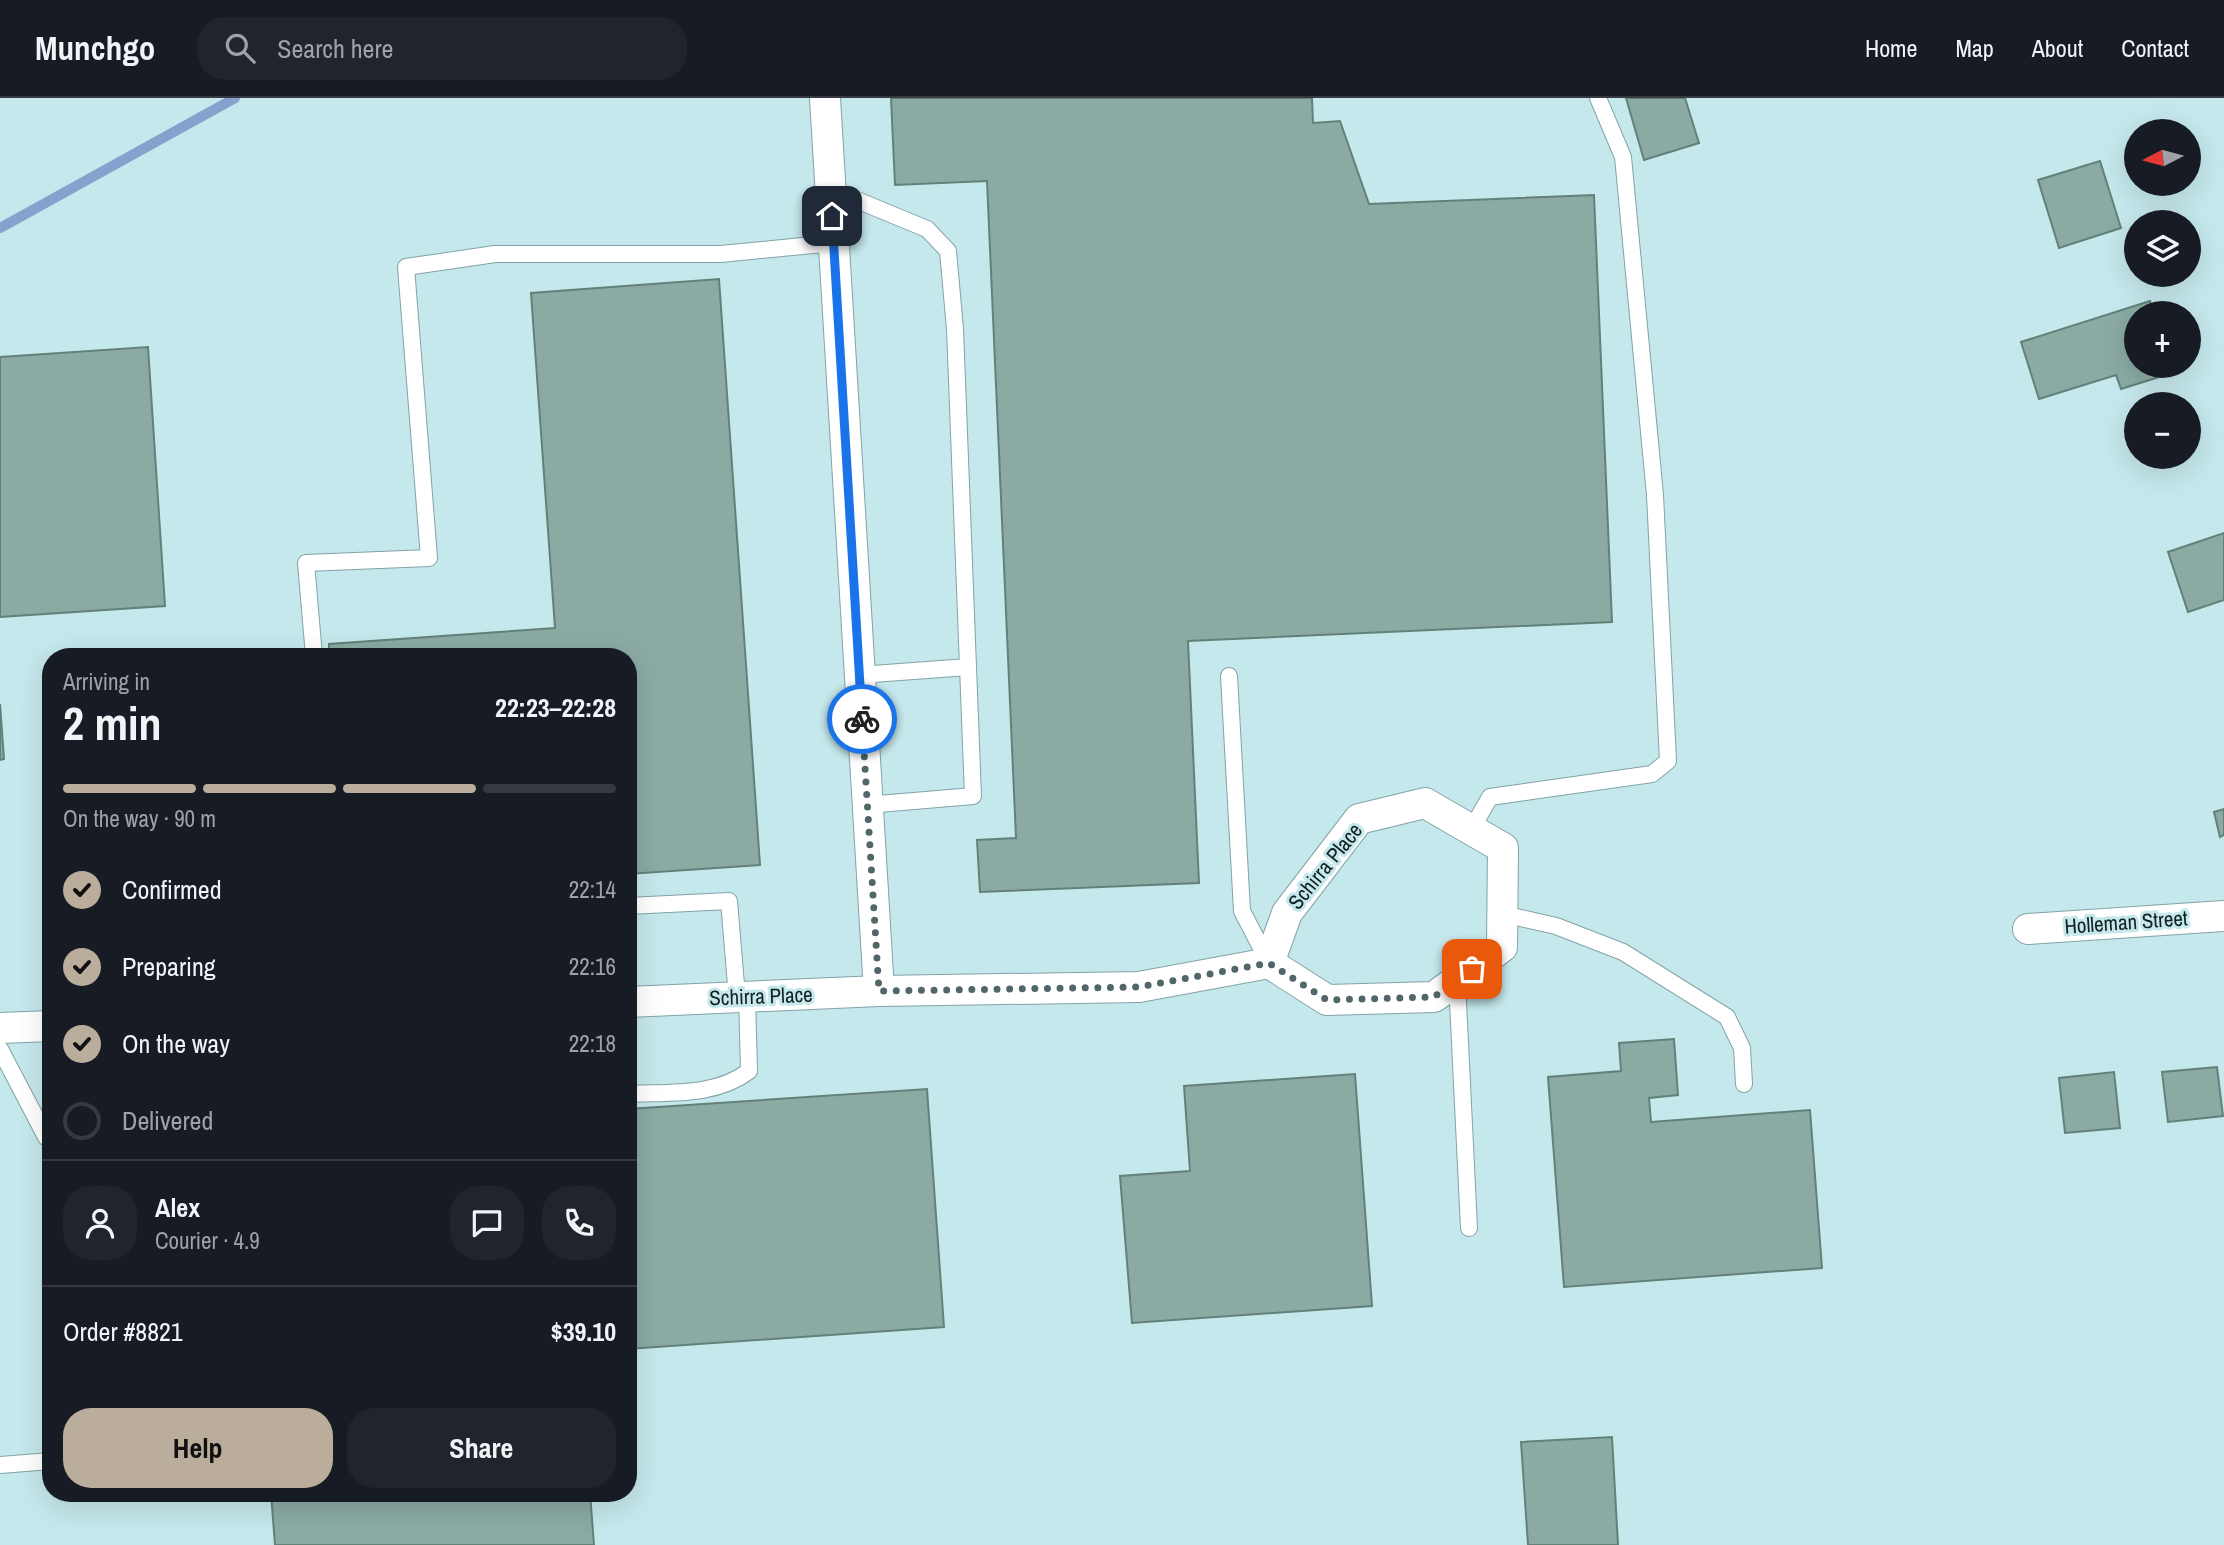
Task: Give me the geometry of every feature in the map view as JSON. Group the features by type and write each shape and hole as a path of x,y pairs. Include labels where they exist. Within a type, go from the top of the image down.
{"street":[{"path":"825,98 879,991"},
{"name":"Schirra Place","path":"637,1002 879,991 1139,987 1269,963 1327,1000 1434,997 1502,947 1503,848 1425,803 1359,819 1287,913 1269,963"},
{"name":"Holleman Street","path":"2028,929 2224,916"},
{"path":"0,1028 42,1026"}],"lane":[{"path":"1471,830 1490,797 1652,774 1668,761 1655,495 1623,156 1598,98"},
{"path":"830,189 927,229 948,251 955,329 973,796 867,805"},
{"path":"313,648 306,563 429,558 406,267 495,254 721,254 833,243"},
{"path":"859,675 968,667"},
{"path":"1229,676 1242,911 1269,963"},
{"path":"637,906 729,901 749,1071 733,1083 704,1091 637,1094"},
{"path":"1503,914 1556,926 1623,953 1727,1017 1742,1048 1744,1084"},
{"path":"1457,981 1469,1228"},
{"path":"0,1049 42,1128"},
{"path":"0,1465 42,1462"}],"building":[{"path":"891,98 1312,98 1313,123 1340,121 1369,204 1594,195 1612,622 1188,641 1199,883 980,892 977,840 1016,838 987,181 895,185"},
{"path":"1626,98 1685,98 1699,143 1644,160"},
{"path":"2100,161 2121,228 2059,248 2038,180"},
{"path":"719,279 760,865 637,873 637,648 329,648 329,644 555,628 531,293"},
{"path":"2124,309 2124,378 2156,378 2121,389 2116,375 2039,399 2021,342"},
{"path":"148,347 165,606 0,617 0,357"},
{"path":"2224,533 2224,600 2188,612 2168,552"},
{"path":"0,704 4,759 0,760"},
{"path":"2224,809 2224,835 2220,837 2214,812"},
{"path":"1674,1039 1678,1095 1649,1098 1651,1122 1810,1110 1822,1268 1564,1287 1548,1077 1621,1071 1619,1043"},
{"path":"2217,1067 2223,1116 2168,1122 2162,1072"},
{"path":"2114,1072 2120,1128 2065,1133 2059,1078"},
{"path":"1355,1074 1372,1306 1132,1323 1120,1176 1190,1171 1184,1086"},
{"path":"927,1089 944,1327 637,1348 637,1108"},
{"path":"1612,1437 1618,1545 1528,1545 1521,1442"},
{"path":"272,1502 591,1502 594,1545 275,1545"}],"waterway":[{"path":"0,228 235,98"}],"way so far":[{"path":"862,719 879,991 1139,987 1269,963 1327,1000 1434,997 1472,969"}],"route":[{"path":"832,216 862,719"}]}
